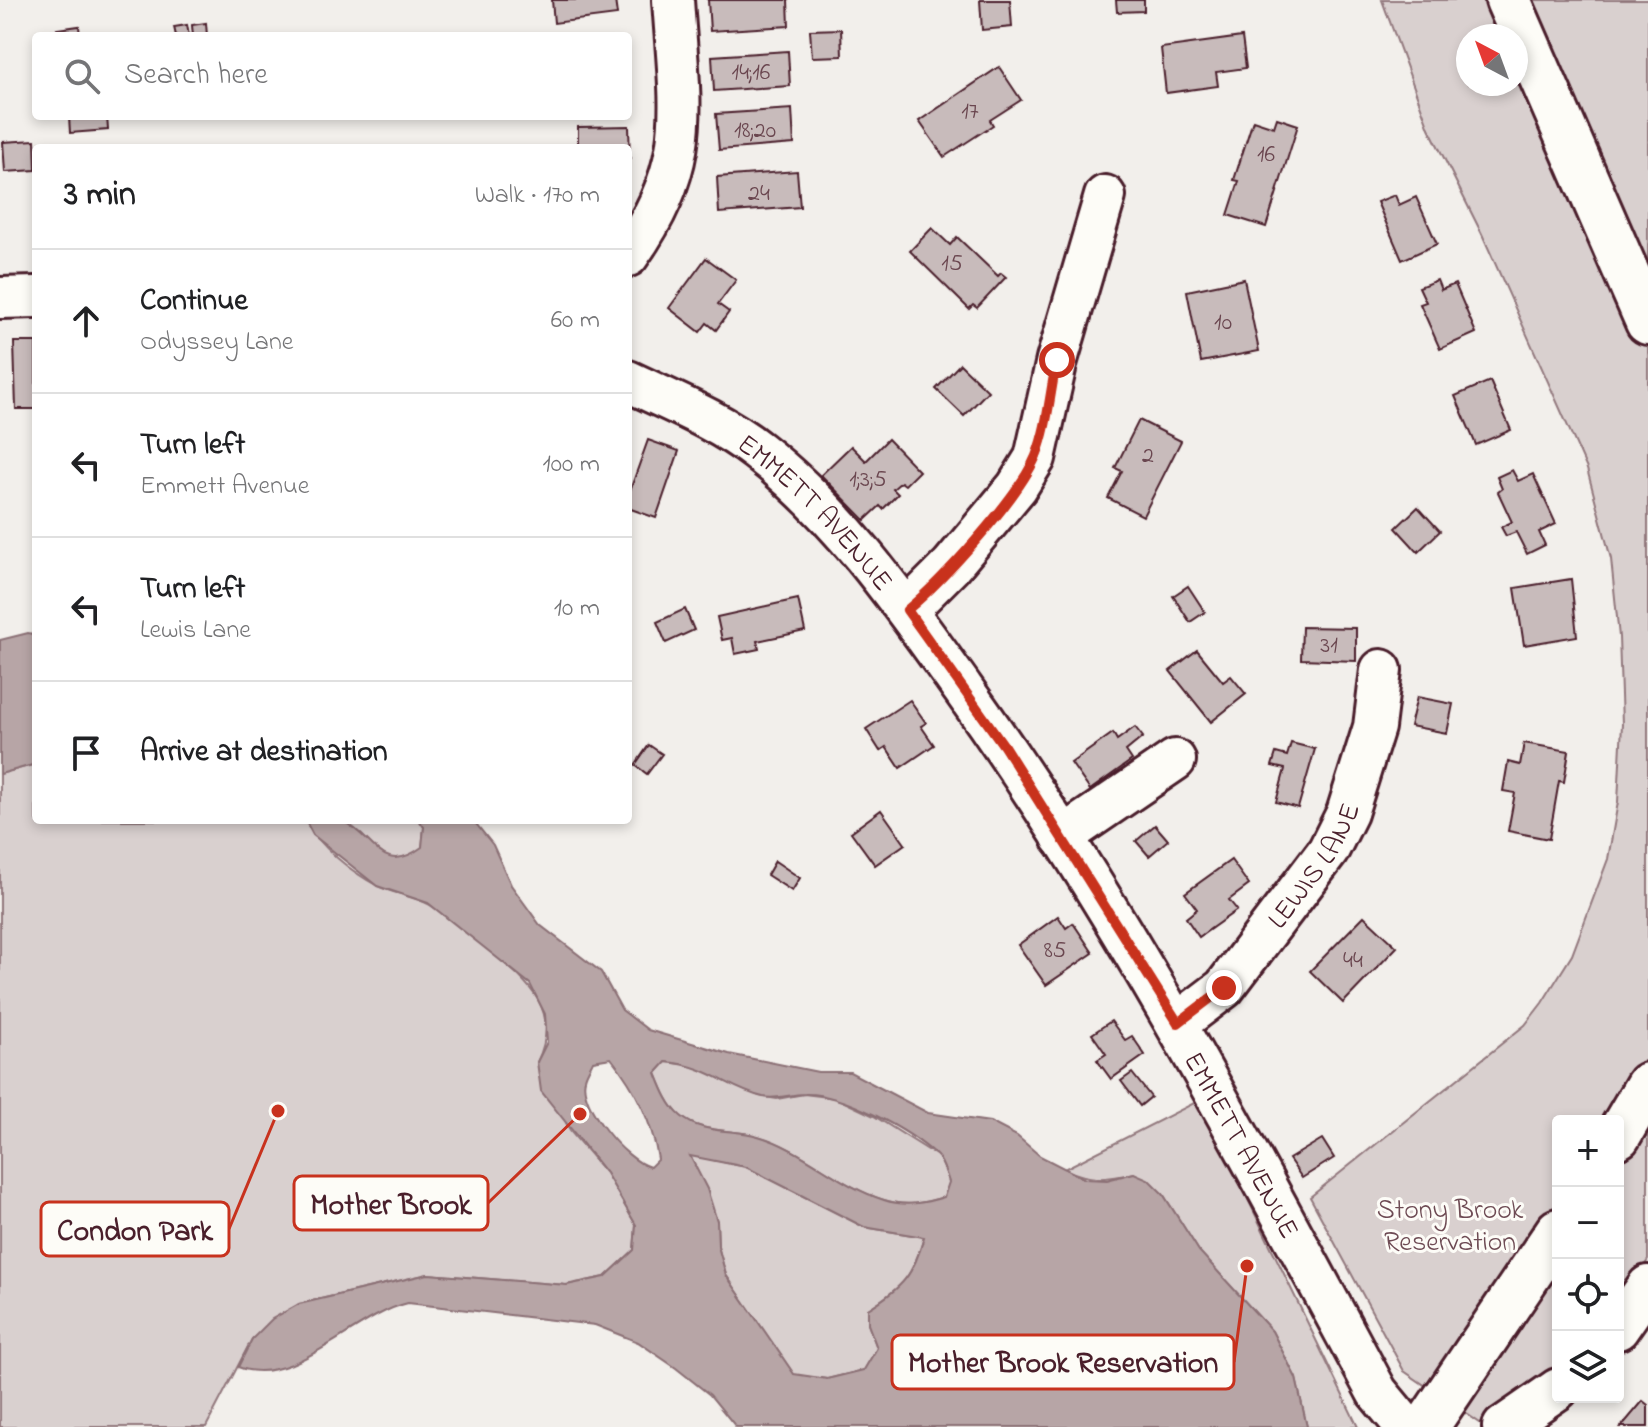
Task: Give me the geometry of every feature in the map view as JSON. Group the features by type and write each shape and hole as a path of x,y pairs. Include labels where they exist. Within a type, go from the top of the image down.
{"main road":[{"path":"1508,0 1648,322"},
{"path":"1426,1427 1552,1240"}],"street":[{"path":"632,250 661,207 678,149 679,98 673,0"},
{"path":"907,610 951,566 1017,487 1035,458 1057,360 1105,196"},
{"path":"0,298 32,297"},
{"name":"EMMETT AVENUE","path":"632,383 725,428 762,454 859,551 907,610 1004,746 1178,1023 1377,1392 1406,1427"},
{"name":"LEWIS LANE","path":"1178,1023 1224,988 1328,851 1347,813 1374,727 1381,670"},
{"path":"1062,837 1175,760"},
{"path":"1624,1320 1648,1286"},
{"path":"1503,1427 1552,1393"}],"green space":[{"name":"Stony Brook Reservation","path":"1382,0 1648,0 1648,1260 1624,1295 1624,1115 1552,1115 1552,1374 1480,1423 1404,1371 1310,1197 1525,1025 1572,955 1608,859 1618,802 1622,724 1619,637 1611,559 1587,469 1482,234 1429,128"},
{"path":"32,765 32,824 307,824 327,849 357,873 384,889 430,905 468,932 516,974 537,998 546,1027 537,1062 570,1131 606,1173 636,1225 634,1250 605,1277 566,1285 428,1274 299,1304 252,1339 206,1427 0,1427 0,774"},
{"path":"346,824 422,824 422,848 405,860 389,859"},
{"path":"666,1062 699,1066 759,1096 777,1099 804,1094 836,1098 874,1116 939,1157 950,1182 944,1197 914,1203 884,1200 851,1186 774,1142 688,1122 672,1106 656,1073"},
{"path":"1200,1100 1358,1427 1307,1427 1296,1378 1272,1331 1199,1251 1163,1194 1134,1173 1099,1178 1064,1169"},
{"path":"690,1155 746,1167 864,1227 924,1237 905,1279 868,1309 868,1324 877,1348 864,1370 827,1379 794,1375 726,1275 718,1246 717,1221"}],"shaded area":[{"path":"32,634 32,765 0,774 0,640"},
{"path":"307,824 348,824 380,852 397,858 422,847 422,824 476,824 493,845 511,885 540,925 601,972 622,1010 648,1030 729,1054 818,1072 850,1072 928,1113 990,1122 1017,1136 1040,1156 1085,1179 1107,1180 1134,1173 1148,1179 1163,1194 1199,1251 1272,1331 1296,1378 1307,1427 736,1427 710,1395 676,1368 638,1342 595,1325 408,1303 367,1321 302,1360 259,1371 238,1367 252,1339 272,1319 299,1304 428,1274 567,1285 605,1277 634,1250 636,1225 606,1173 541,1091 537,1062 547,1042 545,1014 530,984 428,903 377,886 313,835","holes":["611,1058 628,1081 647,1118 655,1145 658,1159 650,1167 629,1154 606,1130 596,1117 585,1090 585,1079 593,1061","666,1062 707,1072 763,1097 820,1095 856,1106 892,1124 936,1155 949,1182 944,1197 915,1203 884,1200 851,1186 775,1142 689,1122 672,1107 656,1073","690,1156 746,1167 864,1227 924,1237 916,1261 905,1279 868,1309 868,1324 877,1348 864,1370 827,1379 794,1374 726,1275 718,1246 717,1221 707,1189"]}],"building":[{"path":"552,0 615,0 617,15 554,23"},
{"path":"708,0 788,0 789,26 710,31"},
{"path":"980,0 1010,0 1012,27 982,30"},
{"path":"1116,0 1144,0 1144,11 1117,12"},
{"path":"206,23 207,32 193,32 192,25"},
{"path":"187,25 188,32 175,32 174,27"},
{"path":"79,26 80,32 57,32 57,29"},
{"path":"841,29 842,56 812,57 810,30"},
{"path":"1242,37 1246,68 1216,72 1218,86 1166,93 1161,48"},
{"path":"788,51 790,86 714,91 712,56"},
{"path":"999,67 1021,100 990,120 993,125 944,157 919,121"},
{"path":"792,109 794,144 719,150 716,114"},
{"path":"1277,118 1298,125 1266,227 1228,215 1239,181 1234,180 1253,120 1274,127"},
{"path":"69,120 107,120 108,130 70,133"},
{"path":"629,126 630,144 578,144 578,127"},
{"path":"35,140 35,144 32,144 32,170 5,172 3,142"},
{"path":"797,171 800,207 719,213 717,177"},
{"path":"1395,195 1399,205 1416,197 1437,244 1402,260 1377,202"},
{"path":"932,228 950,245 957,237 998,276 1001,273 1006,277 977,308 973,305 969,309 910,251"},
{"path":"706,258 736,280 718,304 729,312 716,330 707,323 700,332 669,308"},
{"path":"1244,279 1259,351 1201,362 1187,291"},
{"path":"1437,280 1441,290 1455,284 1476,333 1440,349 1420,304 1426,302 1419,287"},
{"path":"14,342 32,342 32,409 16,409"},
{"path":"960,364 988,391 964,416 936,389"},
{"path":"1490,381 1511,430 1476,445 1455,396"},
{"path":"1139,420 1181,441 1143,516 1108,498 1122,471 1115,468"},
{"path":"888,439 919,471 905,485 901,482 893,489 898,494 883,509 880,506 865,520 821,475 851,446 866,461"},
{"path":"648,440 679,451 656,518 632,509 632,485"},
{"path":"1512,470 1518,481 1533,474 1556,524 1539,532 1545,545 1527,554 1516,532 1506,536 1501,527 1512,522 1498,492 1502,489 1497,477"},
{"path":"1418,507 1440,531 1418,552 1396,528"},
{"path":"1571,579 1577,636 1524,645 1515,588"},
{"path":"1188,586 1205,612 1190,622 1173,596"},
{"path":"798,599 805,631 757,641 759,649 735,654 732,638 722,640 717,617"},
{"path":"685,609 694,630 666,643 657,622"},
{"path":"1302,627 1356,628 1356,661 1301,659"},
{"path":"1197,650 1223,682 1231,676 1246,694 1211,722 1170,671"},
{"path":"1417,697 1453,704 1447,733 1410,726"},
{"path":"910,700 926,723 921,726 934,745 900,768 886,747 880,751 866,729"},
{"path":"1135,727 1143,737 1126,751 1132,760 1090,790 1071,763 1113,733 1117,740"},
{"path":"1291,743 1315,749 1298,808 1276,802 1285,769 1272,766 1276,753 1287,756"},
{"path":"1524,743 1569,751 1564,782 1559,781 1549,839 1508,831 1515,793 1503,791 1508,762 1520,765"},
{"path":"649,745 662,754 647,774 635,765"},
{"path":"881,810 905,844 875,865 851,832"},
{"path":"1155,825 1168,840 1149,856 1136,841"},
{"path":"1231,860 1249,885 1229,900 1237,910 1199,937 1186,918 1197,909 1185,893"},
{"path":"775,861 800,878 792,891 767,875"},
{"path":"1058,916 1066,928 1073,923 1093,953 1046,985 1018,945"},
{"path":"1364,916 1397,947 1343,1003 1310,971"},
{"path":"1111,1021 1125,1040 1132,1036 1145,1055 1111,1079 1097,1060 1106,1054 1092,1034"},
{"path":"1132,1073 1151,1097 1140,1106 1121,1081"},
{"path":"1322,1139 1334,1158 1302,1178 1289,1159"},
{"path":"1643,1401 1648,1405 1648,1427 1621,1427"}],"place":[{"name":"Condon Park","path":"278,1111"},
{"name":"Mother Brook","path":"580,1114"},
{"name":"Mother Brook Reservation","path":"1247,1266"}],"route":[{"path":"1057,360 1041,443 1027,473 951,566 907,610 1004,746 1178,1023 1224,988"}]}
